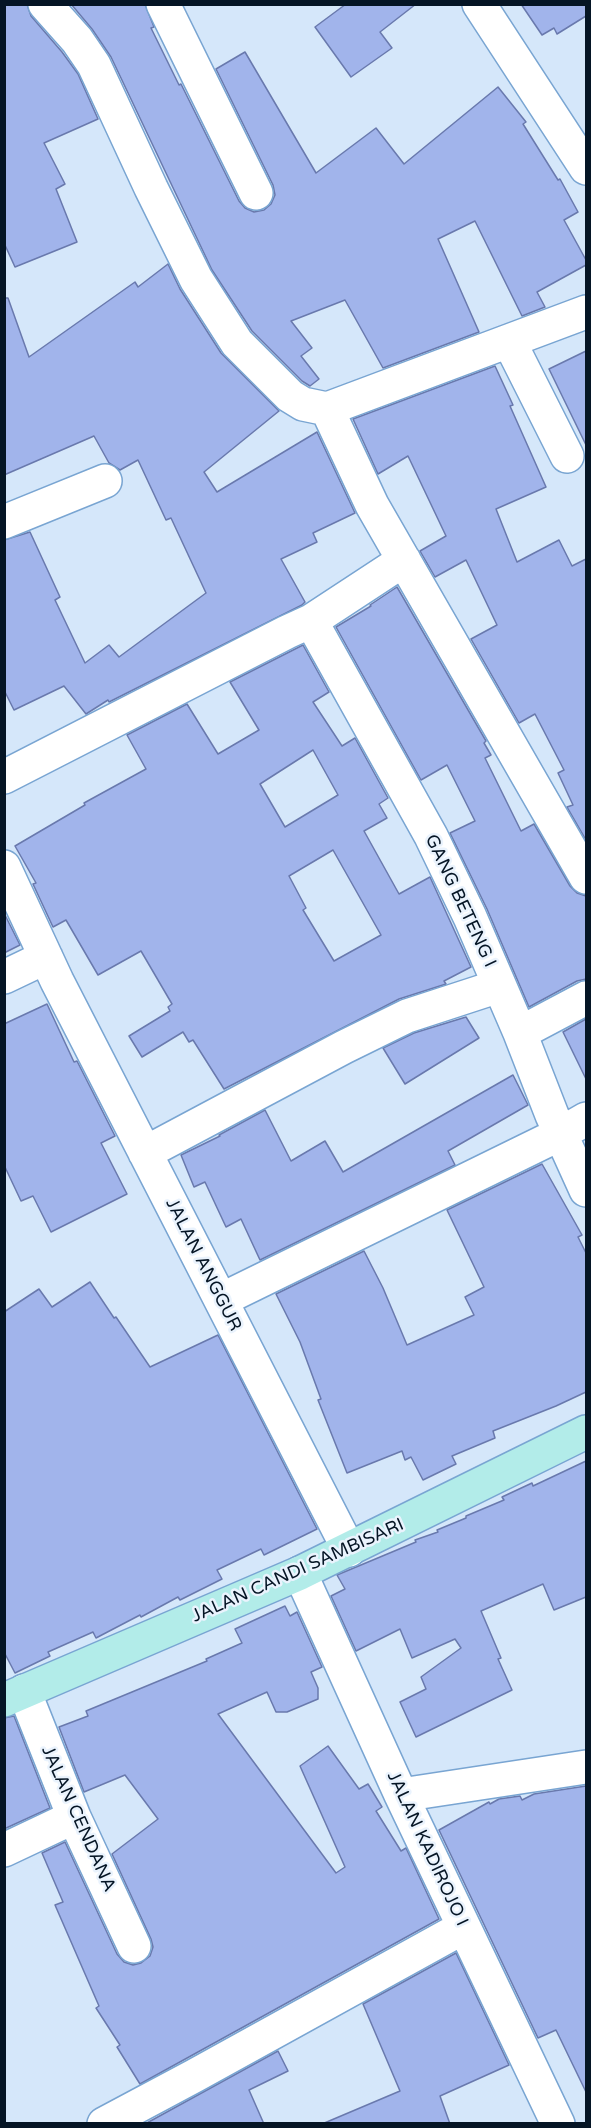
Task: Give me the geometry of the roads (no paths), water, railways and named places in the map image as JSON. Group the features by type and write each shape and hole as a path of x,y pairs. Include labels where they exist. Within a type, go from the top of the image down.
{"street":[{"path":"45,4 94,65 196,279 237,343 290,396 303,404 327,409 586,312"},
{"path":"164,4 256,193"},
{"path":"479,4 586,168"},
{"path":"509,341 567,456"},
{"path":"327,409 372,506 586,877"},
{"path":"4,522 105,481"},
{"path":"4,777 311,621 404,560"},
{"name":"GANG BETENG I","path":"311,621 430,836 471,917 520,1033 573,1127 586,1190"},
{"name":"JALAN ANGGUR","path":"4,867 52,969 349,1550"},
{"path":"4,977 52,969"},
{"path":"145,1153 407,1016 499,986"},
{"path":"520,1033 586,998"},
{"path":"221,1300 573,1127"},
{"name":"JALAN CANDI SAMBISARI","path":"14,1696 300,1573 586,1432"},
{"name":"JALAN KADIROJO I","path":"300,1573 401,1795 558,2124"},
{"name":"JALAN CENDANA","path":"14,1696 75,1817 134,1946"},
{"path":"401,1795 586,1767"},
{"path":"4,1850 75,1817"},
{"path":"104,2124 464,1927"}]}
